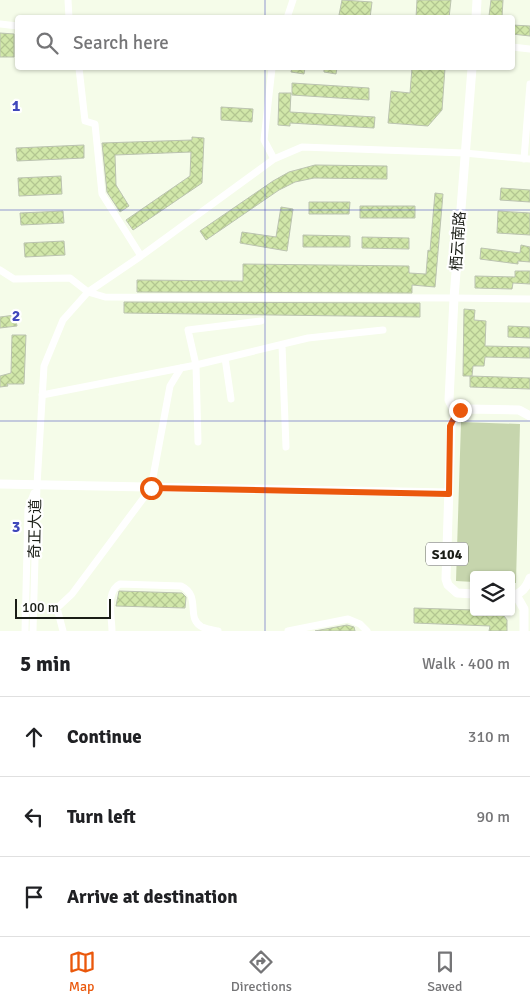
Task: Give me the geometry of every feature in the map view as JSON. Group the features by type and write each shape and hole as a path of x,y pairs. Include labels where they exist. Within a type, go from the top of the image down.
{"main road":[{"path":"476,15 477,0"},
{"name":"栖云南路","path":"456,414 449,400 464,153 472,70"},
{"path":"456,414 466,408 518,410 530,416"},
{"name":"S104","path":"456,414 450,426 446,579 448,585 457,593 470,594"},
{"path":"0,484 449,494"},
{"path":"529,581 530,594"},
{"path":"515,594 529,581"},
{"path":"515,596 524,610 524,631"}],"street":[{"path":"68,0 69,15"},
{"path":"288,15 293,0"},
{"path":"0,24 15,26"},
{"path":"515,47 530,49"},
{"path":"79,70 85,121 95,124 102,194 141,256"},
{"path":"272,70 264,140 274,159"},
{"path":"36,485 44,366 63,320 88,292 141,256 274,159 302,147 464,153 527,159 530,84"},
{"path":"0,270 14,280 70,278 88,292 105,298 454,298 530,300"},
{"path":"198,442 196,365 188,330 261,321"},
{"path":"42,395 196,365 308,338 383,330"},
{"path":"282,345 286,447"},
{"path":"224,358 232,399"},
{"path":"63,631 57,608 72,594 151,488 170,386 181,368"},
{"name":"奇正大道","path":"25,631 28,510 36,485"},
{"name":"奇正大道","path":"33,631 36,485"},
{"path":"112,631 111,594 115,587 120,584 181,586 188,590 192,596 196,622 203,627 218,631"},
{"path":"288,631 348,619 360,624 368,631"}],"green space":[{"path":"461,422 520,424 516,583 515,571 470,571 470,582 456,581"}],"building":[{"path":"342,0 372,2 370,15 339,15"},
{"path":"417,0 451,0 449,15 416,15"},
{"path":"491,0 503,0 502,15 489,15"},
{"path":"515,25 530,26 530,36 515,34"},
{"path":"0,33 14,34 14,57 0,57"},
{"path":"292,70 305,70 304,74 291,72"},
{"path":"324,70 337,70 336,74 324,72"},
{"path":"412,70 445,70 442,110 428,126 388,123 391,91 410,93"},
{"path":"292,83 369,88 369,100 292,95"},
{"path":"279,93 291,93 290,112 375,117 374,128 290,123 290,126 278,125"},
{"path":"221,107 253,109 252,122 221,120"},
{"path":"192,137 204,138 202,183 133,230 126,220 190,176 191,152 115,155 116,185 129,206 120,212 107,192 102,143 192,140"},
{"path":"84,145 84,158 17,161 16,148"},
{"path":"315,165 387,166 387,179 314,178 295,182 279,190 206,240 200,231 273,181 289,172"},
{"path":"61,176 62,194 19,196 18,178"},
{"path":"501,188 530,190 530,202 500,200"},
{"path":"435,193 443,194 435,287 412,285 412,293 137,292 137,280 243,281 243,264 409,266 409,273 426,274"},
{"path":"309,202 350,202 349,214 309,214"},
{"path":"360,206 415,206 415,218 360,218"},
{"path":"281,207 293,209 287,251 240,243 242,232 276,237"},
{"path":"63,211 64,223 21,225 20,213"},
{"path":"498,211 530,213 530,235 497,233"},
{"path":"303,235 350,236 350,247 303,247"},
{"path":"362,237 409,238 409,249 362,248"},
{"path":"64,241 65,255 25,257 24,243"},
{"path":"521,245 530,247 530,262 518,261 518,264 480,259 481,248 520,253"},
{"path":"515,271 530,271 530,284 513,283 512,289 475,288 475,276 515,277"},
{"path":"124,302 420,303 420,317 124,313"},
{"path":"464,309 475,310 474,320 486,321 485,346 530,347 530,358 485,357 484,366 473,366 472,376 463,376"},
{"path":"15,315 17,326 0,328 0,317"},
{"path":"508,326 530,327 530,338 508,337"},
{"path":"12,335 26,335 24,384 7,384 8,386 0,387 0,376 11,373"},
{"path":"470,376 530,378 530,389 470,387"},
{"path":"119,591 182,593 186,597 185,608 116,606"},
{"path":"414,608 470,610 470,616 504,616 507,620 507,631 489,631 490,626 414,623"},
{"path":"347,625 354,627 355,631 315,631"}],"route":[{"path":"151,488 449,494 450,426 460,410"}]}
